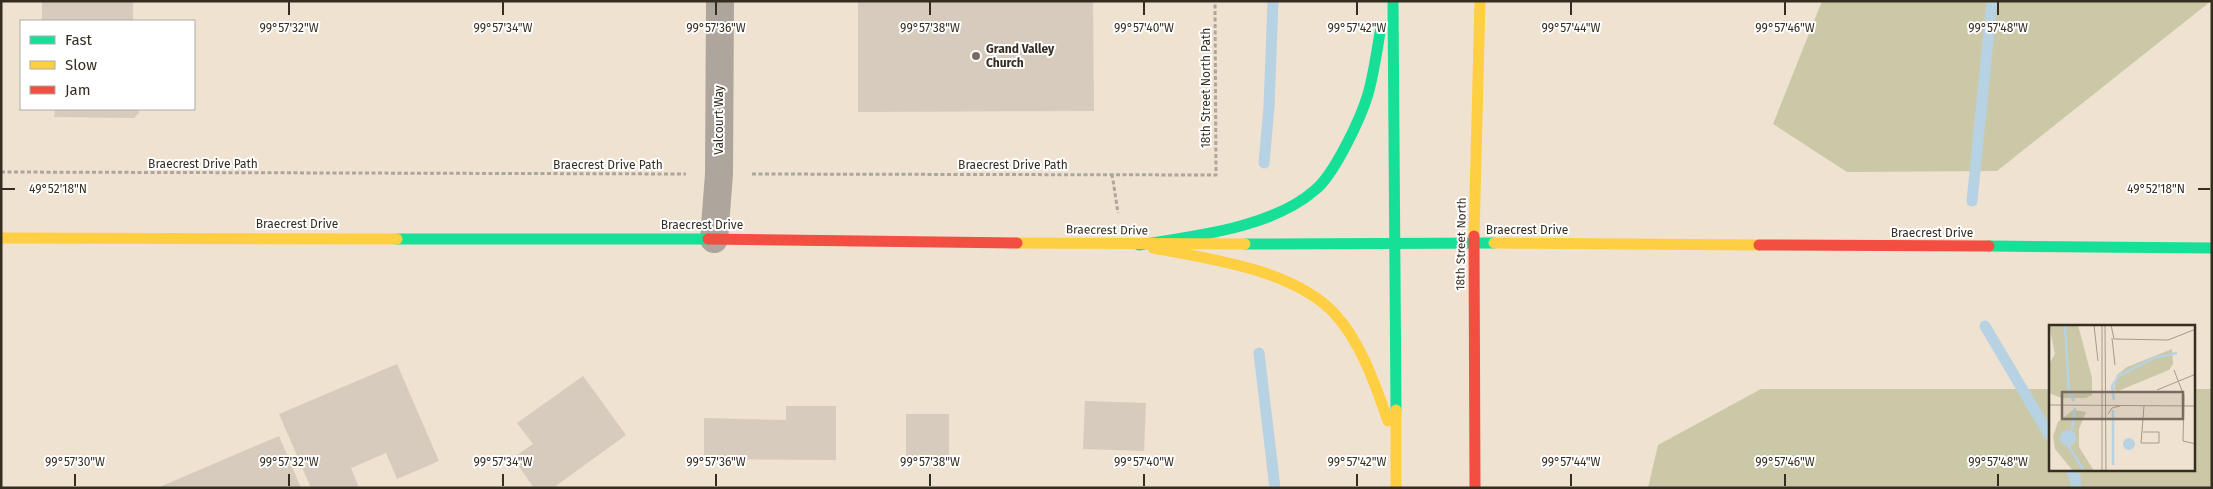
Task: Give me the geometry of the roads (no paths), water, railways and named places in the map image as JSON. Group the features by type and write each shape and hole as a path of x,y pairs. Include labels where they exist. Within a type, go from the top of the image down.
{"street":[{"name":"Valcourt Way","path":"714,239 719,174 720,1"},
{"path":"1139,245 1228,230 1285,210 1316,190 1341,156 1368,95 1386,1"},
{"path":"1393,1 1396,488"},
{"name":"18th Street North","path":"1474,488 1474,244 1480,1"},
{"name":"Braecrest Drive","path":"1,238 714,239 1124,245 1474,244 2212,248"},
{"path":"1139,245 1242,267 1296,286 1332,310 1358,345 1375,382 1396,443"}],"waterway":[{"path":"1264,163 1269,107 1273,1"},
{"path":"1972,201 1992,1"},
{"path":"1985,326 2049,434"},
{"path":"1259,353 1275,488"},
{"path":"2072,472 2075,477 2076,488"}],"place":[{"name":"Grand Valley Church","path":"976,56"}]}
